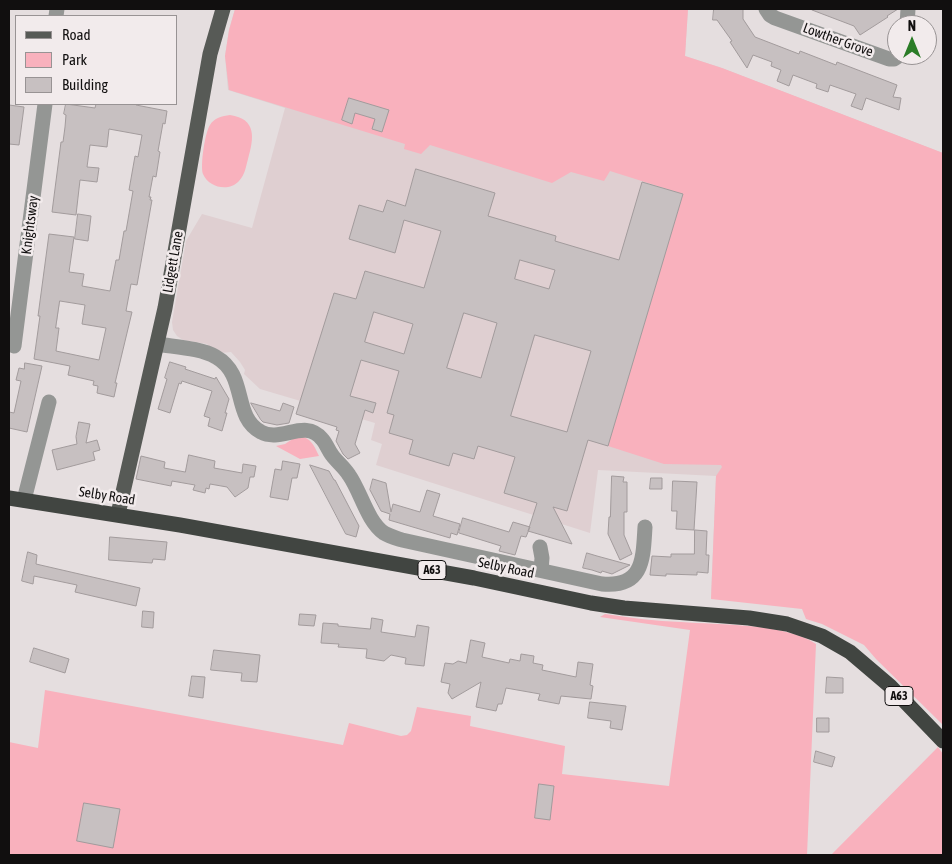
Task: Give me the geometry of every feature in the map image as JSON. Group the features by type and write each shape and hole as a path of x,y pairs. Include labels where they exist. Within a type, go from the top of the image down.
{"highway":[{"name":"Selby Road","path":"9,498 118,514 465,576 591,603 624,608 749,618 787,624 822,636 850,652 890,686 943,741"}],"main road":[{"name":"Lidgett Lane","path":"118,514 165,308 210,54 223,9"}],"street":[{"name":"Lowther Grove","path":"766,9 775,18 887,57"},
{"name":"Knightsway","path":"14,346 45,105"},
{"path":"157,344 208,353 224,362 234,377 247,420 254,428 273,436 300,430 308,430 316,434 322,439 333,457 349,475 370,515 386,534 402,540 613,585 623,583 632,577 638,569 642,560 645,527"},
{"path":"24,500 49,402"},
{"path":"540,547 542,558 541,570"}],"shaded area":[{"path":"235,9 688,9 685,56 722,68 943,153 711,599 716,476 598,470 590,533 376,465 382,444 371,440 375,423 260,389 244,374 245,370 231,352 221,353 207,344 183,340 177,336 173,330 172,322 186,241 202,214 252,228 285,108 228,90 225,56"}],"green space":[{"path":"235,9 688,9 685,56 722,68 943,153 943,725 864,645 822,624 806,619 802,609 711,599 716,476 722,467 721,465 664,464 608,446 683,194 610,171 604,181 571,172 552,183 430,145 421,154 404,149 405,144 229,90 225,56"},
{"path":"230,115 239,117 249,125 252,144 241,179 230,187 220,187 210,183 203,174 202,164 206,134 214,121"},
{"path":"304,437 312,443 319,456 300,459 276,446 285,444 294,438"},
{"path":"605,614 653,620 751,626 787,632 816,644 807,855 9,855 9,742 38,748 45,690 343,745 349,723 401,736 407,735 411,731 417,707 471,716 470,726 565,746 562,774 669,786 690,630 600,617"},
{"path":"938,747 943,754 943,855 831,855"}],"building":[{"path":"714,9 743,9 743,19 755,37 799,54 800,51 836,65 837,62 897,85 893,97 901,98 899,110 866,98 862,110 851,106 856,94 830,85 828,92 816,88 817,84 793,75 789,86 777,81 781,70 771,66 772,62 753,55 747,68 730,42 732,41 717,20 713,20"},
{"path":"898,9 860,35 854,26 812,10"},
{"path":"349,98 389,110 382,132 372,129 375,119 355,113 352,124 342,120"},
{"path":"9,105 24,107 19,145 9,144"},
{"path":"66,105 95,108 96,105 136,105 167,111 158,151 160,152 156,177 153,176 149,197 152,200 137,285 131,284 126,311 132,312 115,383 117,383 114,397 97,393 98,386 93,385 94,381 68,375 70,366 34,359 49,234 74,237 69,272 84,274 82,286 110,291 116,260 119,260 124,231 126,231 133,191 129,190 135,156 138,157 142,135 109,129 107,147 90,145 87,167 99,168 97,182 80,180 76,215 52,212 66,115 64,114","holes":["60,301 85,305 82,324 106,328 99,360 56,351 59,328 56,328"]},
{"path":"416,169 495,193 488,216 556,236 555,241 619,260 642,182 683,194 608,446 588,440 567,511 553,507 572,544 528,531 537,503 504,493 515,457 478,446 474,459 453,453 449,466 409,454 413,440 389,433 394,415 387,413 399,371 361,360 350,396 376,403 373,413 365,410 355,444 360,453 348,459 336,441 339,431 336,430 337,427 296,414 334,293 356,299 365,271 424,288 441,231 404,220 395,253 349,239 359,205 383,212 387,200 405,206","holes":["520,260 555,270 549,289 515,279","374,312 413,324 404,354 365,342","464,313 497,323 481,378 447,368","535,335 591,351 567,432 511,416"]},
{"path":"78,214 91,216 88,241 75,239"},
{"path":"170,362 215,379 216,377 229,399 222,431 208,426 210,418 204,416 212,391 182,381 181,384 179,383 170,413 158,409"},
{"path":"25,363 42,366 27,432 9,428 9,412 14,413 21,381 16,380 19,368 24,369"},
{"path":"251,403 280,411 283,403 294,407 289,423 277,425 263,422"},
{"path":"79,422 90,424 86,443 97,440 100,450 93,452 95,460 57,470 52,450 77,444 76,437"},
{"path":"189,455 215,461 214,468 242,473 243,464 256,466 254,477 250,477 248,488 235,497 227,487 210,484 209,489 206,488 205,493 193,490 195,485 172,481 171,486 136,479 141,456 165,462 164,468 185,472"},
{"path":"283,461 300,464 297,478 292,478 288,500 270,497 275,469 281,470"},
{"path":"310,465 329,471 335,480 359,526 356,537 346,534"},
{"path":"612,476 624,477 623,482 627,482 627,512 624,512 624,535 632,554 620,560 608,534"},
{"path":"651,478 662,478 662,489 650,489"},
{"path":"373,479 386,483 391,512 393,504 420,512 427,490 440,494 433,516 460,524 457,535 451,533 450,538 389,520 390,514 381,511 370,490"},
{"path":"673,481 697,482 694,530 676,529 677,511 672,511"},
{"path":"463,518 509,532 513,522 530,527 526,537 521,536 515,555 499,551 501,546 459,533"},
{"path":"695,530 707,531 706,555 709,555 708,573 697,572 697,575 650,575 652,556 671,557 671,554 694,554"},
{"path":"110,537 167,542 165,560 153,559 152,563 109,560"},
{"path":"28,552 37,555 36,564 140,588 136,606 75,592 77,585 34,576 33,584 22,581"},
{"path":"587,553 630,565 612,574 583,568"},
{"path":"143,611 154,612 153,628 142,627"},
{"path":"300,614 316,615 314,626 299,625"},
{"path":"372,618 383,620 381,632 415,637 417,625 429,627 424,666 405,664 406,658 391,655 384,661 366,658 367,649 338,647 339,644 321,643 323,623 370,629"},
{"path":"471,640 485,643 482,657 509,663 510,659 520,661 521,654 534,656 533,663 543,665 542,670 576,677 578,662 593,664 590,685 593,686 591,699 561,696 559,704 538,700 540,694 506,688 502,704 498,704 496,711 476,707 481,682 452,699 448,693 450,684 441,682 445,663 453,664 458,661 466,663"},
{"path":"34,648 69,659 65,673 30,662"},
{"path":"214,650 260,655 257,682 241,681 242,673 211,670"},
{"path":"192,676 205,677 203,698 189,696"},
{"path":"827,677 843,678 843,693 826,693"},
{"path":"590,702 626,706 622,730 610,728 611,721 588,718"},
{"path":"817,718 829,718 829,732 817,732"},
{"path":"816,751 835,757 832,767 814,762"},
{"path":"539,784 554,786 550,820 535,818"},
{"path":"84,803 120,809 113,848 77,841"}]}
